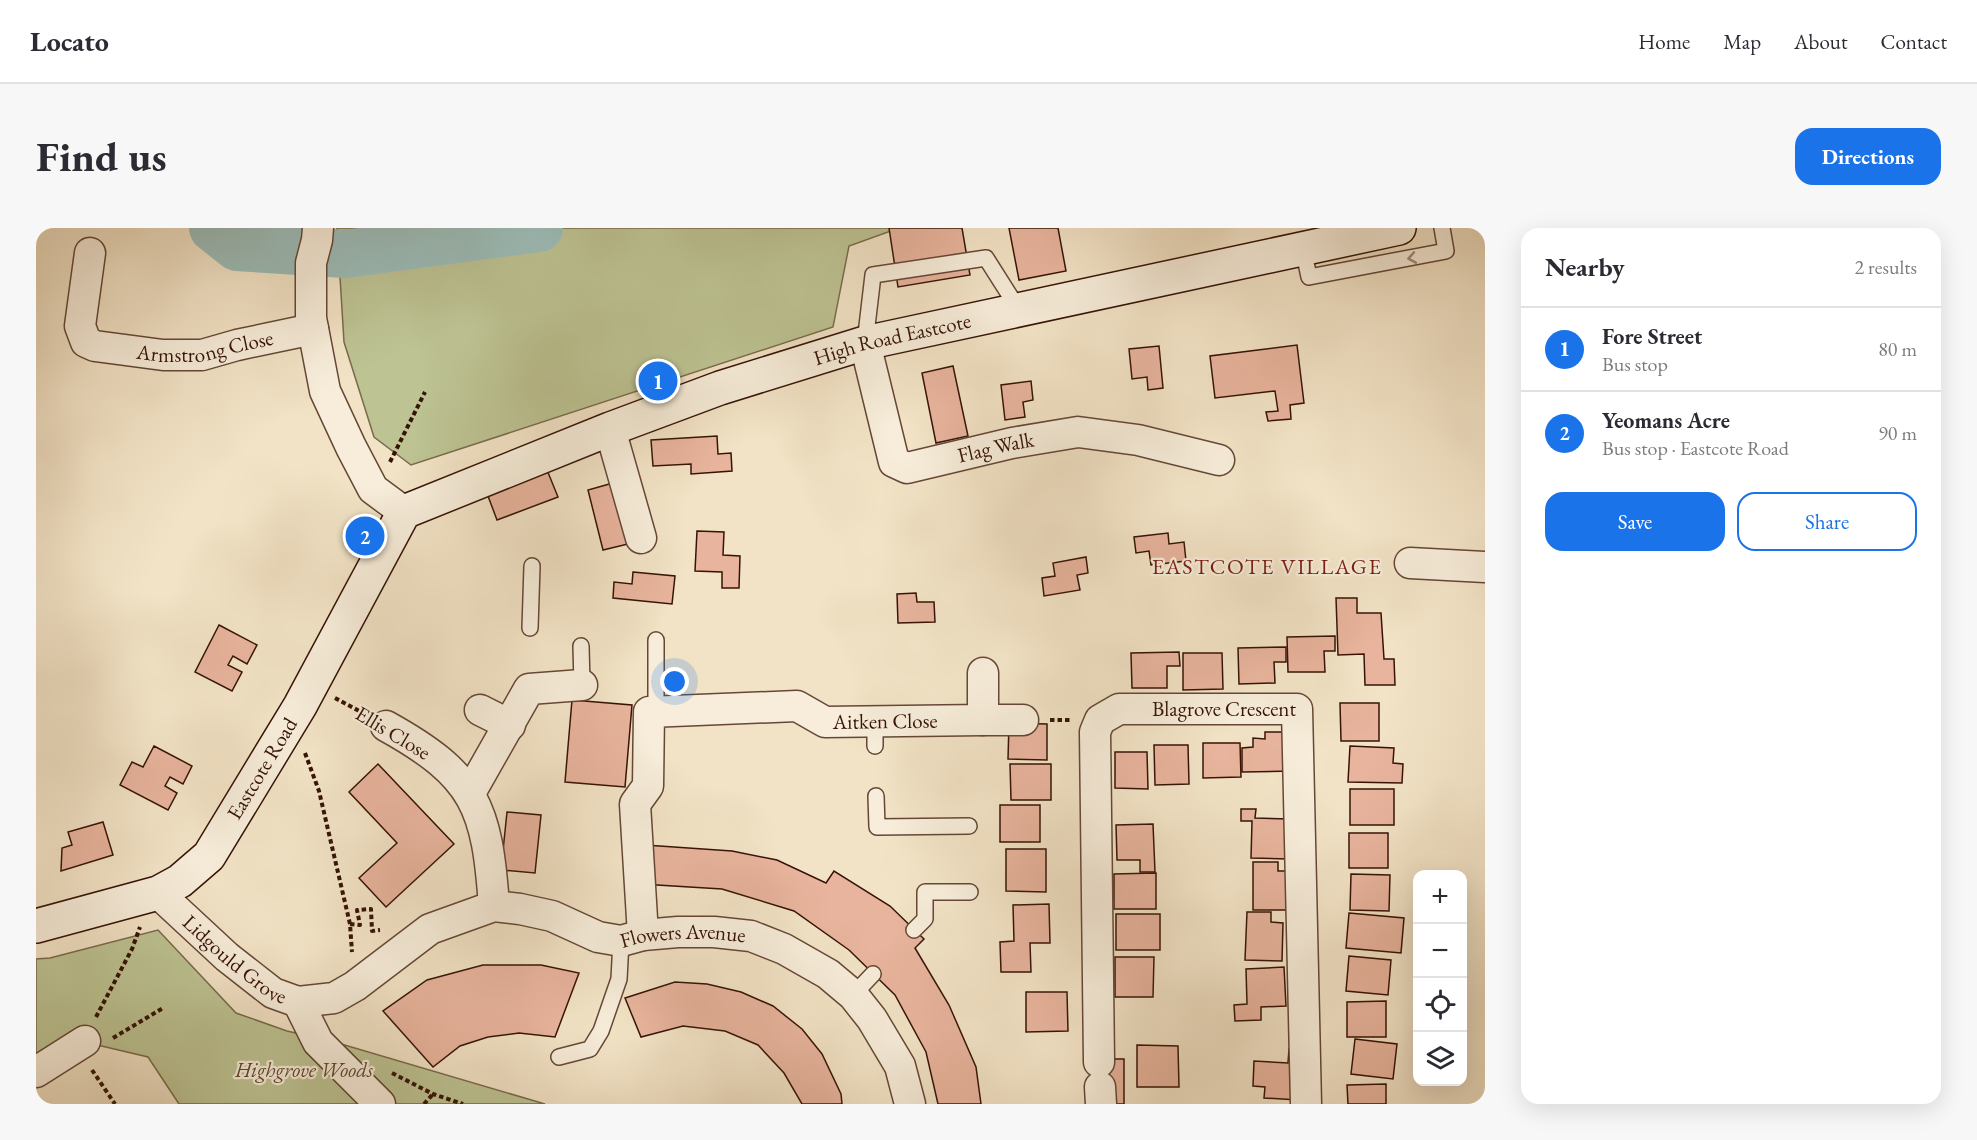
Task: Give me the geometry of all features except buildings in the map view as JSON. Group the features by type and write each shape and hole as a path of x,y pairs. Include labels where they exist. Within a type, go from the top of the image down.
{"main road":[{"name":"High Road Eastcote","path":"404,513 610,429 720,388 865,343 1399,228"},
{"name":"Eastcote Road","path":"36,926 155,894 180,881 209,856 300,706 404,513"}],"street":[{"path":"308,243 313,329 325,391 373,489 404,513"},
{"name":"Armstrong Close","path":"90,253 80,326 86,342 95,346 163,355 202,355 313,329"},
{"name":"Flag Walk","path":"865,343 894,462 907,468 1012,443 1078,432 1138,440 1219,459"},
{"path":"610,429 641,538"},
{"path":"1410,563 1485,567"},
{"path":"983,720 984,673"},
{"path":"470,793 510,726 529,682 582,685"},
{"name":"Aitken Close","path":"656,712 797,706 825,722 875,734 983,720 1023,720"},
{"name":"Blagrove Crescent","path":"1100,720 1119,709 1297,709 1306,1104"},
{"path":"480,710 510,726"},
{"path":"632,938 635,804 648,786 650,712 656,712"},
{"path":"1100,720 1095,732 1100,1084"},
{"name":"Ellis Close","path":"386,726 430,753 454,773 470,793 486,834 494,906"},
{"name":"Lidgould Grove","path":"155,894 226,957 273,993 298,1002 318,1042 380,1104"},
{"name":"Flowers Avenue","path":"298,1002 334,998 355,986 430,929 494,906 552,916 598,937 632,938 678,932 714,932 751,936 784,949 828,974 853,995 873,1019 900,1066 910,1104"},
{"path":"36,1072 80,1044"}],"lane":[{"path":"1302,248 1309,277 1446,251 1442,228"},
{"path":"865,343 873,275 986,258 1019,310"},
{"path":"530,628 532,566"},
{"path":"656,640 656,712"},
{"path":"581,646 582,685"},
{"path":"876,796 877,827 969,826"},
{"path":"914,930 925,920 925,892 970,892"},
{"path":"559,1057 590,1049 601,1031 632,938"},
{"path":"853,995 873,974"}],"path":[{"path":"388,467 425,392"},
{"name":"Ellis Close","path":"329,695 386,726"},
{"path":"1023,720 1100,720"},
{"path":"304,751 319,791 350,924 355,986"},
{"path":"80,1044 132,949 155,894"},
{"path":"350,924 360,925 357,910 371,909 372,931 390,928 408,945"},
{"path":"80,1044 111,1039 163,1008"},
{"path":"80,1044 115,1104"},
{"path":"386,1070 433,1094 463,1104"},
{"path":"424,1104 433,1094"}],"green space":[{"path":"337,228 899,228 849,246 833,327 411,465 374,437 344,342"},
{"name":"Highgrove Woods","path":"158,930 236,1013 287,1031 331,1041 545,1104 179,1104 148,1057 72,1039 36,1059 36,959 50,958"}],"waterway":[{"path":"213,228 237,247 345,254 539,228"}],"place":[{"name":"Fore Street","path":"658,381"},
{"name":"Yeomans Acre","path":"365,536"}],"district":[{"name":"EASTCOTE VILLAGE","path":"1267,566"}]}
